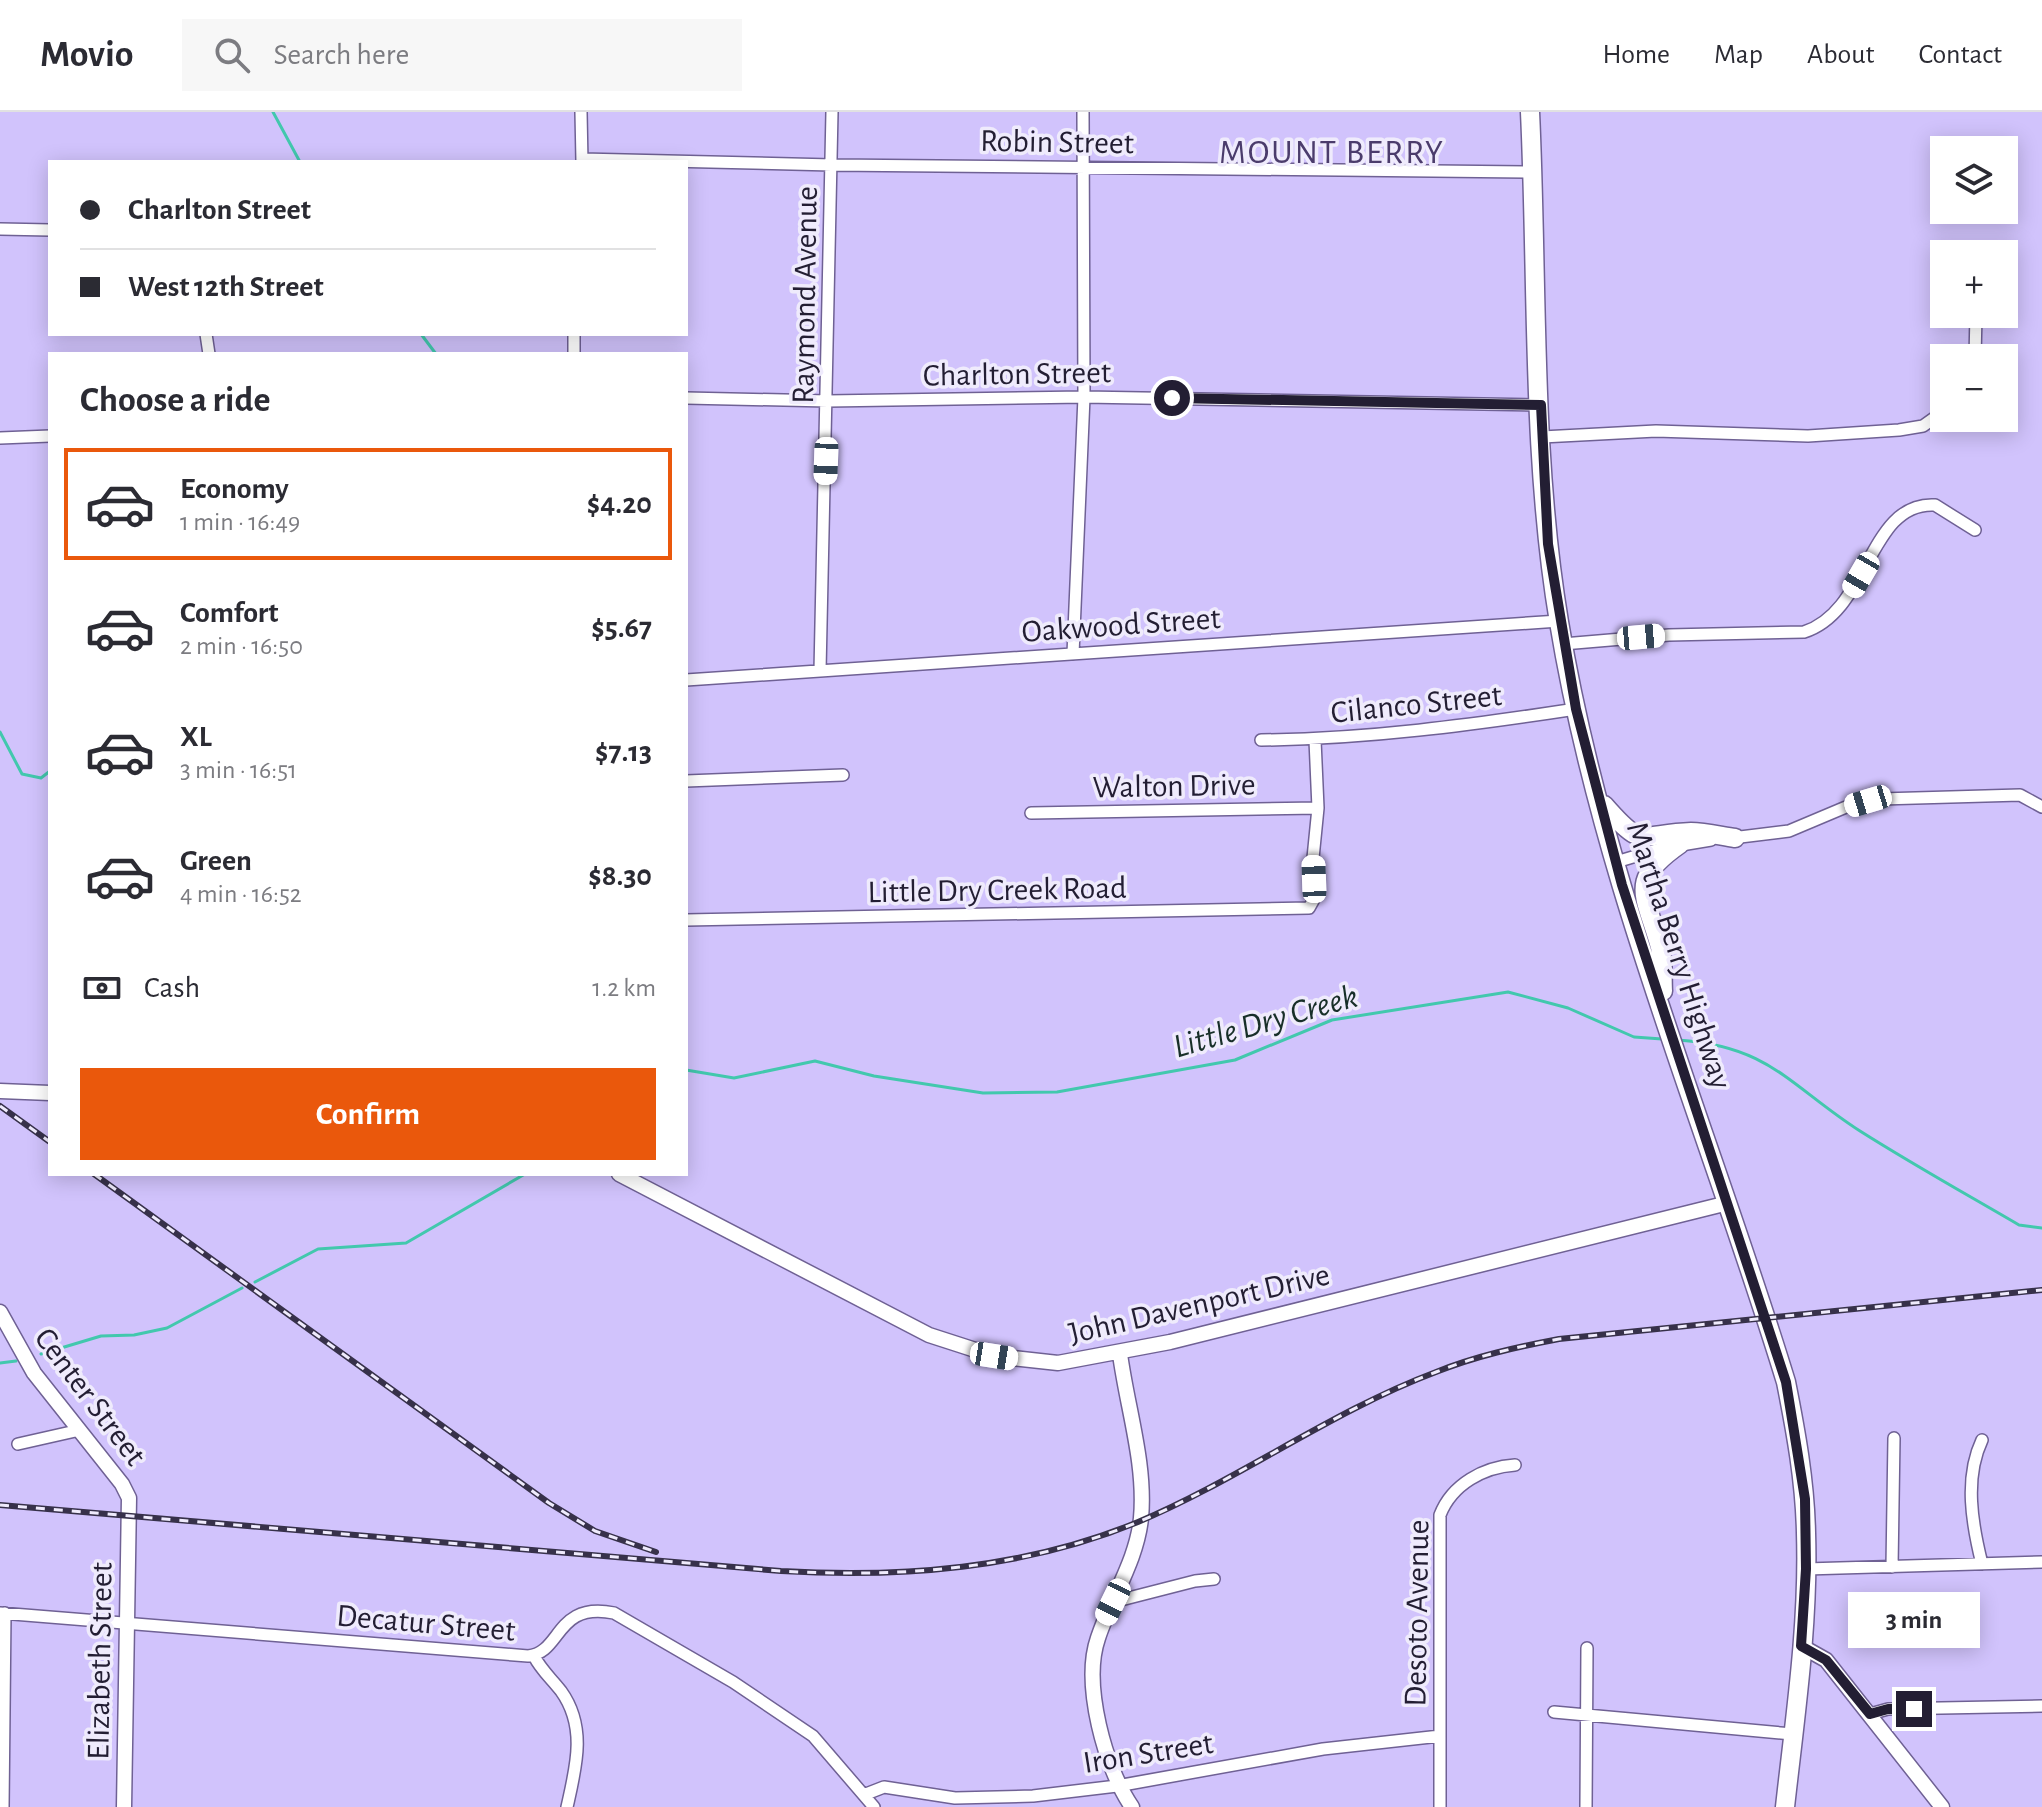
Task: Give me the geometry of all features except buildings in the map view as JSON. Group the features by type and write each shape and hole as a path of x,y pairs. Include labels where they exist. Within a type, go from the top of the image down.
{"main road":[{"name":"Martha Berry Highway","path":"1530,112 1548,544 1576,709 1616,862 1657,979 1665,1022 1692,1092 1786,1382 1803,1476 1806,1569 1785,1807"},
{"path":"1599,799 1627,831 1643,838 1692,832 1735,838"},
{"path":"1657,979 1661,949 1642,890 1647,873 1680,844"}],"street":[{"path":"581,112 582,160"},
{"name":"Raymond Avenue","path":"820,671 832,112"},
{"path":"1073,654 1084,397 1083,112"},
{"name":"Robin Street","path":"688,162 1533,172"},
{"path":"0,229 48,230"},
{"name":"Charlton Street","path":"688,398 828,401 1084,397 1541,405"},
{"path":"1542,437 1656,431 1808,436 1884,431 1923,426 1930,421"},
{"path":"0,438 48,436"},
{"path":"1563,644 1669,635 1804,632 1823,624 1840,610 1889,526 1903,512 1935,505 1975,530"},
{"name":"Oakwood Street","path":"688,680 1559,621"},
{"name":"Cilanco Street","path":"1261,740 1315,740 1421,732 1576,709"},
{"path":"1315,740 1318,808"},
{"path":"688,781 843,775"},
{"path":"1616,862 1680,844 1771,836 1846,807 1881,799 2020,795 2042,807"},
{"name":"Walton Drive","path":"1031,813 1318,808"},
{"name":"Little Dry Creek Road","path":"688,920 1309,908 1314,899 1313,858 1318,808"},
{"path":"0,1091 48,1093"},
{"name":"John Davenport Drive","path":"623,1176 890,1317 948,1343 994,1356 1042,1362 1120,1354 1728,1203"},
{"name":"Center Street","path":"0,1312 22,1355 127,1492 129,1515"},
{"path":"1120,1354 1138,1460 1141,1508 1137,1537 1097,1641 1092,1670 1104,1743 1117,1786 1132,1807"},
{"path":"18,1444 80,1430"},
{"path":"1892,1567 1894,1438"},
{"path":"1982,1440 1974,1462 1970,1490 1982,1564"},
{"name":"Desoto Avenue","path":"1440,1807 1440,1515 1455,1493 1482,1471 1515,1465"},
{"name":"Elizabeth Street","path":"124,1807 129,1515"},
{"path":"1806,1569 2040,1562"},
{"path":"1113,1602 1214,1579"},
{"name":"Decatur Street","path":"2,1613 534,1656 574,1616 593,1610 614,1613 733,1682 813,1736 866,1794 874,1807"},
{"path":"2,1613 3,1807"},
{"path":"1801,1646 1826,1660 1942,1807"},
{"path":"1586,1807 1587,1648"},
{"path":"534,1656 542,1672 561,1691 576,1723 579,1751 567,1807"},
{"path":"1870,1714 1888,1709 2042,1706"},
{"path":"1554,1712 1792,1734"},
{"name":"Iron Street","path":"866,1794 884,1787 976,1800 1117,1786 1280,1756 1422,1735 1440,1736"}],"waterway":[{"name":"Little Dry Creek","path":"273,112 299,160"},
{"name":"Little Dry Creek","path":"422,336 434,352"},
{"path":"0,732 22,774 41,778 48,773"},
{"name":"Little Dry Creek","path":"688,1070 734,1078 815,1061 874,1076 983,1093 1057,1092 1235,1060 1332,1020 1508,992 1568,1008 1634,1037 1662,1039"},
{"name":"Little Dry Creek","path":"1678,1040 1735,1050 1758,1060 1860,1131 1919,1167 2019,1225 2042,1228"},
{"path":"255,1282 318,1249 406,1243 522,1176"},
{"path":"41,1354 101,1336 134,1335 167,1328 242,1288"},
{"path":"0,1363 16,1361"}],"railway":[{"path":"0,1106 48,1141"},
{"path":"97,1176 549,1503 595,1531 656,1552"},
{"path":"0,1505 781,1571 872,1573 962,1567 1051,1550 1138,1522 1398,1388 1451,1366 1497,1352 1559,1339 2042,1290"}],"district":[{"name":"MOUNT BERRY","path":"1332,151"}],"route":[{"path":"1172,398 1541,405 1548,544 1576,709 1622,885 1786,1382 1805,1499 1805,1608 1801,1646 1826,1660 1870,1714 1888,1709 1914,1709"}]}
